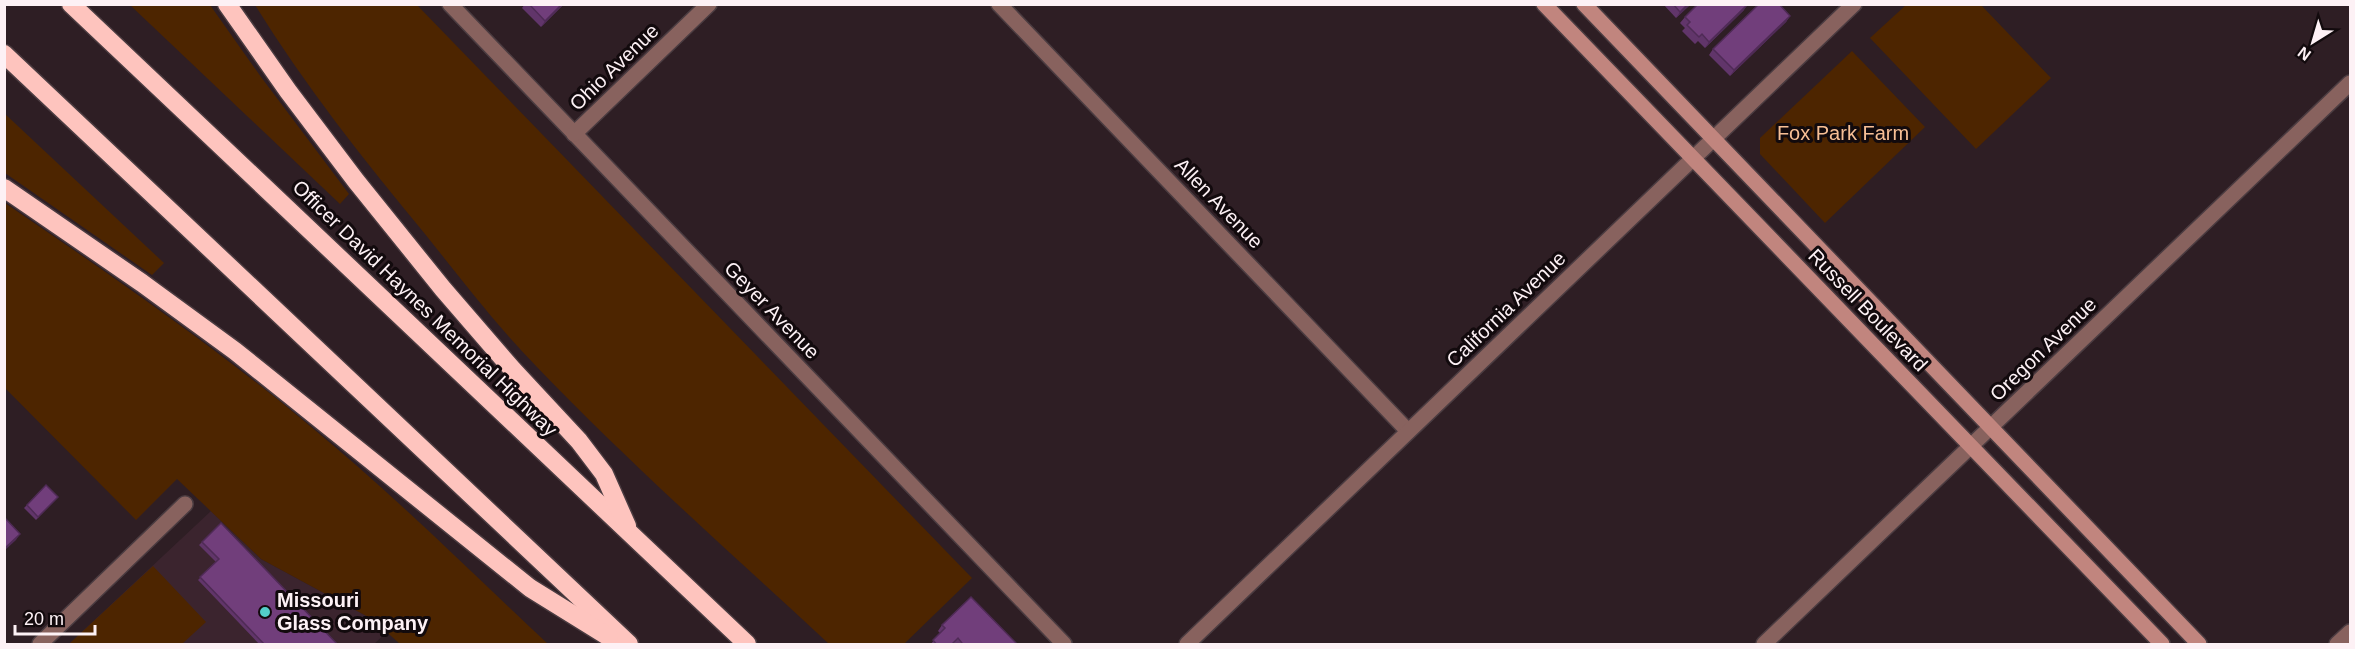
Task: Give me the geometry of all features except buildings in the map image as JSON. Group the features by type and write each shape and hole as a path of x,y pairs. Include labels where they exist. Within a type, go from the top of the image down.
{"highway":[{"name":"Officer David Haynes Memorial Highway","path":"71,4 747,645"},
{"path":"227,4 288,91 356,181 443,289 585,449 604,474 630,533"},
{"path":"4,54 629,645"},
{"path":"4,188 236,351 530,588 621,645"}],"main road":[{"name":"Russell Boulevard","path":"1544,4 2162,645"},
{"name":"Russell Boulevard","path":"1584,4 2199,645"}],"street":[{"name":"Geyer Avenue","path":"450,4 1064,645"},
{"name":"Ohio Avenue","path":"574,134 709,4"},
{"name":"Allen Avenue","path":"999,4 1408,431"},
{"name":"California Avenue","path":"1187,645 1854,4"},
{"name":"Oregon Avenue","path":"1764,645 2350,83"},
{"path":"40,645 185,504"},
{"path":"2337,645 2350,632"}],"shaded area":[{"path":"211,511 261,559 372,619 387,632 374,644 69,644"}],"green space":[{"path":"130,5 210,5 349,194 340,204"},
{"path":"255,5 417,5 972,578 904,644 829,644 607,438 507,334 336,122 294,65"},
{"path":"1906,5 1981,5 2051,78 1976,149 1870,38"},
{"name":"Fox Park Farm","path":"1852,51 1925,127 1825,223 1760,154 1760,138"},
{"path":"4,113 164,263 152,275 5,173"},
{"path":"5,203 160,311 273,396 371,478 548,644 400,644 372,619 261,559 177,479 136,520 5,388"},
{"path":"153,566 206,622 182,644 69,644"}],"place":[{"name":"Missouri Glass Company","path":"265,612"}]}
